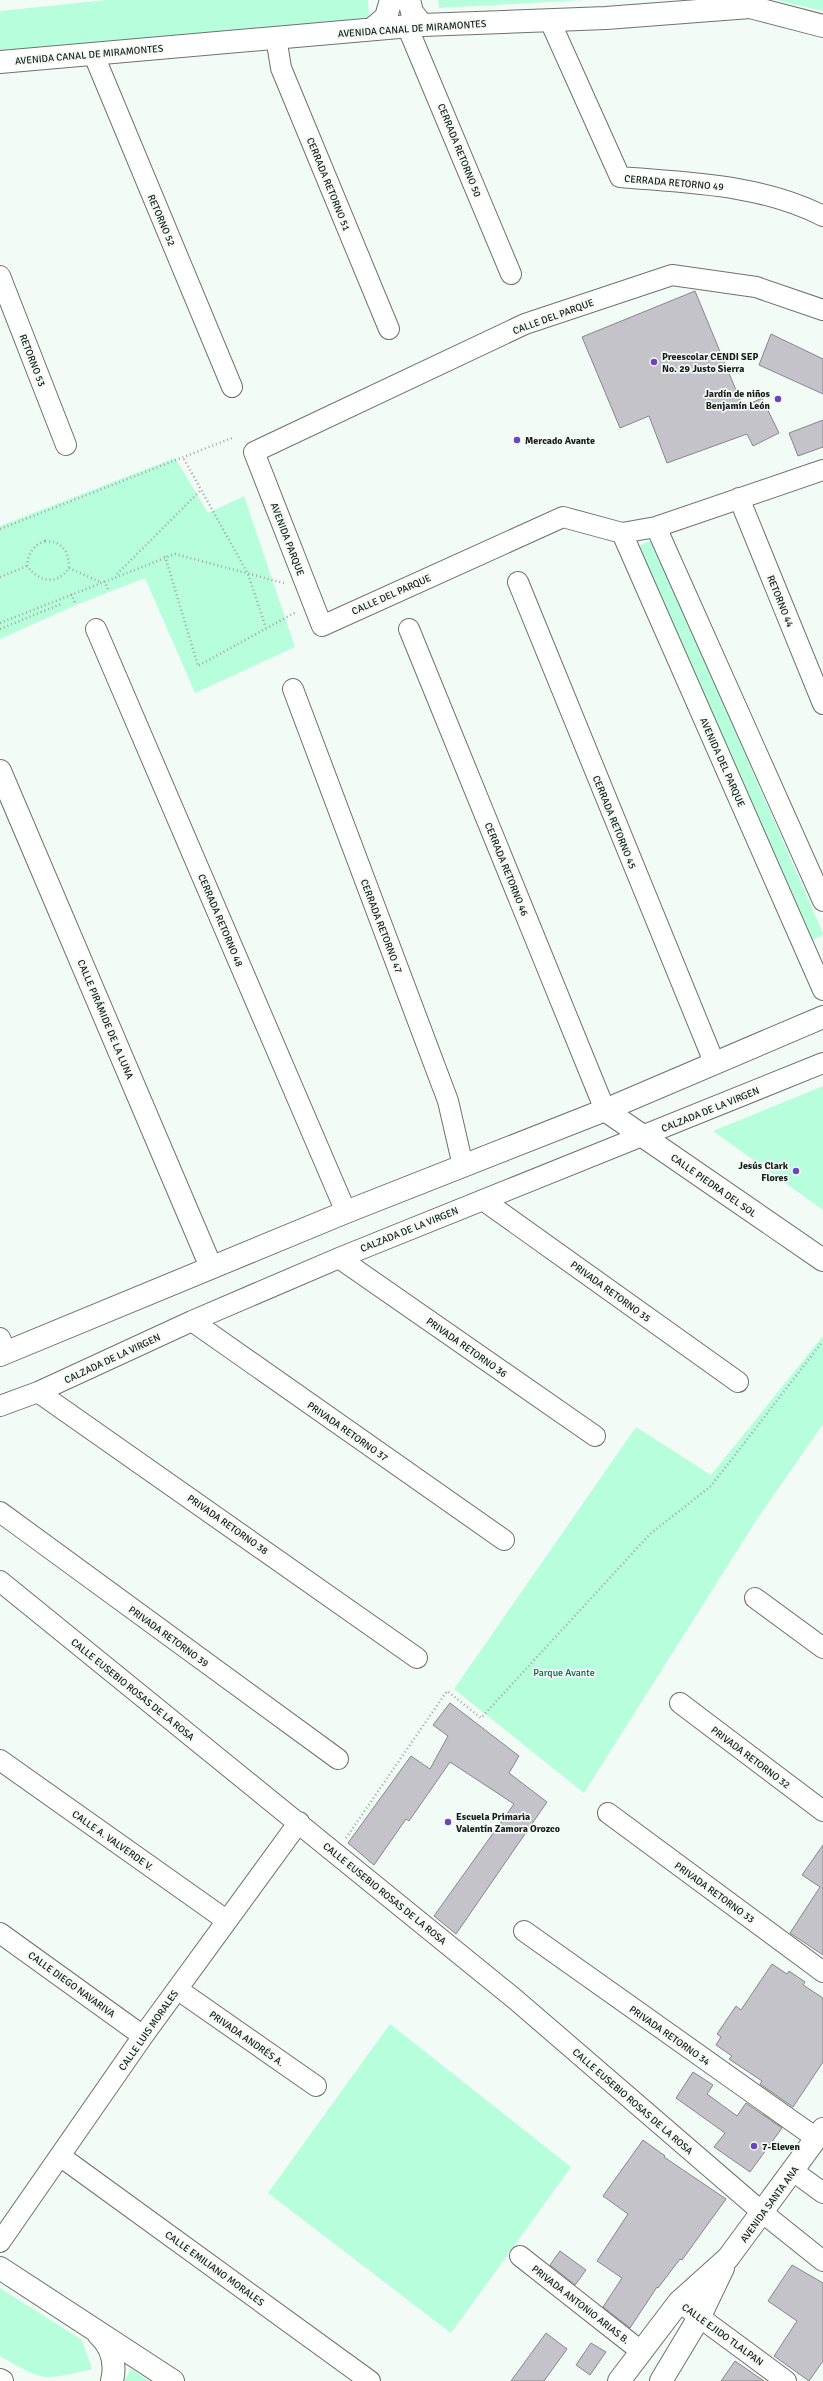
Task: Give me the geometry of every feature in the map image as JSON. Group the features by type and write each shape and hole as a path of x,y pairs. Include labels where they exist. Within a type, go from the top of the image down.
{"main road":[{"path":"372,29 386,17 391,0"},
{"path":"409,0 415,26"},
{"name":"AVENIDA CANAL DE MIRAMONTES","path":"0,62 372,29 550,20 750,7 823,26"},
{"name":"CALLE PIRÁMIDE DE LA LUNA","path":"0,771 211,1267"},
{"path":"2,1348 211,1267 605,1110 714,1062 823,1017"},
{"name":"CALLE PIEDRA DEL SOL","path":"605,1110 645,1136 823,1260"},
{"name":"AVENIDA SANTA ANA","path":"619,2381 679,2302 728,2258 763,2213 820,2134"},
{"name":"AVENIDA SANTA ANA","path":"662,2381 700,2316 728,2258"},
{"path":"0,2268 92,2330 173,2381"},
{"path":"92,2330 103,2340 111,2353 113,2363 112,2381"}],"street":[{"name":"CERRADA RETORNO 49","path":"550,20 620,178 726,185 801,204 823,216"},
{"name":"CERRADA RETORNO 50","path":"415,26 511,274"},
{"name":"CERRADA RETORNO 51","path":"276,37 281,68 389,329"},
{"name":"RETORNO 52","path":"93,53 232,387"},
{"name":"RETORNO 53","path":"0,276 66,445"},
{"name":"CALLE DEL PARQUE","path":"254,452 525,324 672,276 756,287 823,310"},
{"name":"AVENIDA PARQUE","path":"254,452 322,626"},
{"name":"CALLE DEL PARQUE","path":"322,626 563,517 622,533 656,527 823,470"},
{"name":"RETORNO 44","path":"739,498 823,704"},
{"path":"656,527 823,901"},
{"name":"AVENIDA DEL PARQUE","path":"622,533 823,990"},
{"name":"CERRADA RETORNO 45","path":"518,582 714,1062"},
{"name":"CERRADA RETORNO 48","path":"96,629 346,1212"},
{"name":"CERRADA RETORNO 46","path":"409,629 605,1110"},
{"name":"CERRADA RETORNO 47","path":"293,689 448,1101 462,1166"},
{"name":"CALZADA DE LA VIRGEN","path":"0,1406 38,1392 192,1321 339,1258 823,1063"},
{"name":"PRIVADA RETORNO 35","path":"483,1200 738,1382"},
{"name":"PRIVADA RETORNO 36","path":"339,1258 595,1436"},
{"name":"PRIVADA RETORNO 37","path":"192,1321 504,1540"},
{"name":"PRIVADA RETORNO 38","path":"38,1392 417,1658"},
{"name":"PRIVADA RETORNO 39","path":"0,1512 338,1759"},
{"name":"CALLE EUSEBIO ROSAS DE LA ROSA","path":"0,1581 336,1852 516,2000 763,2213 823,2261"},
{"path":"755,1598 823,1648"},
{"name":"PRIVADA RETORNO 32","path":"680,1703 823,1811"},
{"name":"CALLE A. VALVERDE V.","path":"0,1760 226,1920"},
{"name":"PRIVADA RETORNO 33","path":"608,1813 823,1972"},
{"name":"CALLE LUIS MORALES","path":"0,2242 143,2036 226,1920 299,1822"},
{"name":"PRIVADA RETORNO 34","path":"524,1931 820,2134"},
{"name":"CALLE DIEGO NAVARIVA","path":"2,1938 143,2036"},
{"name":"PRIVADA ANDRÉS A.","path":"177,1989 316,2086"},
{"name":"CALLE EMILIANO MORALES","path":"60,2156 370,2381"},
{"path":"793,2171 823,2193"},
{"name":"PRIVADA ANTONIO ARIAS B.","path":"520,2256 642,2352"},
{"name":"CALLE EJIDO TLALPAN","path":"679,2302 700,2316 786,2381"}],"path":[{"path":"0,529 232,438"},
{"path":"184,458 200,491 248,574 266,628"},
{"path":"116,576 200,491"},
{"path":"53,542 61,545 67,553 69,568 64,575 54,580 45,580 35,576 27,566 28,559 36,544 53,542"},
{"path":"0,623 165,556 175,554 248,574 310,596"},
{"path":"165,556 198,666 266,628 310,596"},
{"path":"0,577 27,566"},
{"path":"69,568 100,582"},
{"path":"104,581 109,591"},
{"path":"72,594 76,605"},
{"path":"0,629 61,604"},
{"path":"28,612 31,616"},
{"path":"336,1852 448,1690 482,1718 650,1534 711,1486 823,1341"}],"green space":[{"path":"106,0 368,0 369,18 0,52 0,11"},
{"path":"438,0 585,0 439,8"},
{"path":"776,0 823,0 823,11"},
{"path":"175,458 208,513 244,496 295,647 195,693 145,578 76,605 0,639 0,526"},
{"path":"652,540 823,933 823,935 811,941 638,546"},
{"name":"Jesús Clark Flores","path":"823,1086 823,1210 713,1131"},
{"name":"Parque Avante","path":"823,1336 823,1424 757,1519 584,1793 454,1689 636,1427 711,1475"},
{"path":"390,2024 571,2167 451,2333 268,2193"},
{"path":"0,2288 82,2340 92,2369 62,2376 43,2376 26,2370 0,2356"},
{"path":"131,2369 149,2381 124,2381"}],"building":[{"name":"Preescolar CENDI SEP No. 29 Justo Sierra","path":"695,291 743,407 762,398 779,433 753,446 747,434 667,463 649,416 620,428 582,337"},
{"path":"771,334 823,359 823,394 759,365"},
{"path":"823,420 823,447 798,456 789,433"},
{"path":"450,1703 519,1756 509,1773 547,1802 456,1934 434,1916 514,1804 450,1762 409,1821 406,1819 374,1865 348,1843 411,1756 430,1769 448,1736 433,1725"},
{"path":"823,1845 823,1955 790,1933 820,1887 802,1875"},
{"path":"772,1964 787,1974 789,1971 805,1982 803,1985 823,1998 823,2062 793,2107 760,2084 762,2081 729,2059 732,2056 716,2045 721,2037 717,2034 736,2006 741,2010"},
{"path":"693,2072 713,2085 707,2094 737,2116 746,2103 782,2128 750,2172 714,2147 725,2133 676,2098"},
{"path":"643,2140 665,2156 664,2157 726,2199 682,2260 680,2259 658,2288 657,2287 630,2328 603,2307 622,2278 597,2261 628,2214 603,2196"},
{"path":"560,2251 586,2270 575,2285 550,2265"},
{"path":"792,2265 823,2283 823,2361 809,2381 774,2356 797,2321 768,2301"},
{"path":"546,2333 567,2349 544,2381 511,2381"},
{"path":"591,2343 606,2352 590,2375 576,2365"},
{"path":"735,2361 764,2381 721,2381"}],"place":[{"name":"Preescolar CENDI SEP No. 29 Justo Sierra","path":"654,362"},
{"name":"Jardín de niños Benjamín León","path":"778,399"},
{"name":"Mercado Avante","path":"517,440"},
{"name":"Jesús Clark Flores","path":"796,1171"},
{"name":"Escuela Primaria Valentín Zamora Orozco","path":"448,1822"},
{"name":"7-Eleven","path":"754,2146"}]}
